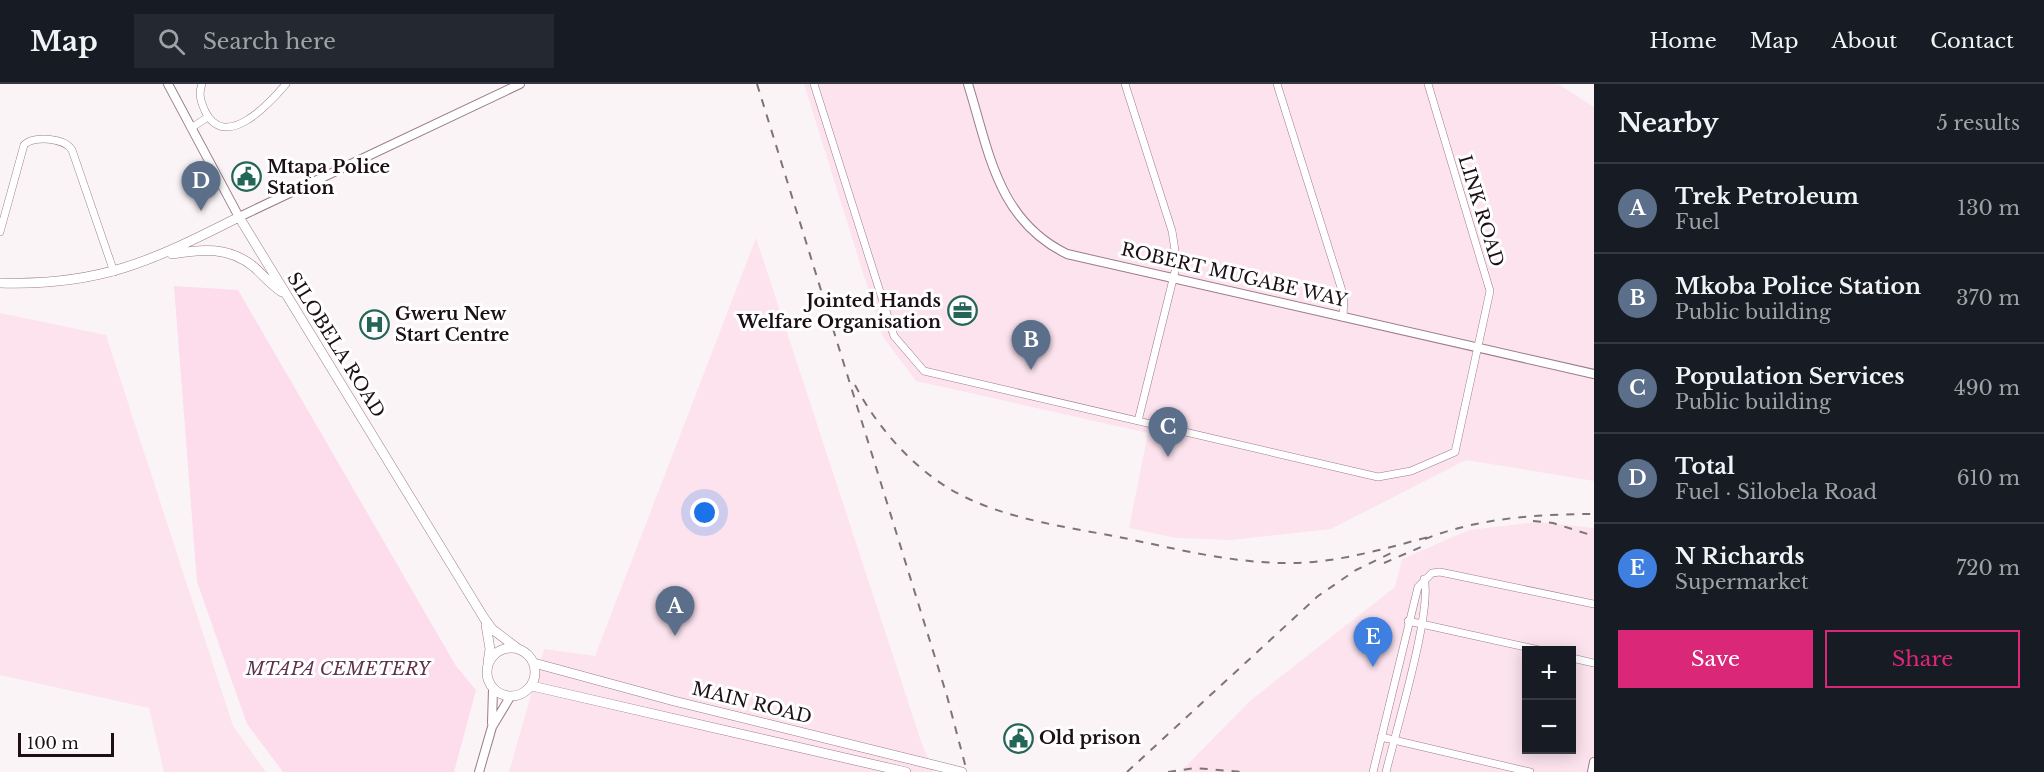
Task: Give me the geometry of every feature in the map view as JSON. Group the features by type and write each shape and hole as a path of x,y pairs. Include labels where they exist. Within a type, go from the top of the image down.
{"main road":[{"path":"0,283 65,281 114,272 161,256 239,217"},
{"name":"SILOBELA ROAD","path":"239,217 484,618 492,629 517,648"},
{"path":"161,256 207,249 226,252 254,267 286,296"},
{"name":"SILOBELA ROAD","path":"484,618 489,635 488,664"},
{"path":"517,648 527,654 534,663 535,677 532,686 526,692 510,697 493,688 487,677 488,664 500,651 517,648"},
{"name":"MAIN ROAD","path":"534,663 938,769 962,772"},
{"name":"MAIN ROAD","path":"532,686 906,772"},
{"path":"828,753 831,740"}],"street":[{"name":"SILOBELA ROAD","path":"168,84 239,217"},
{"path":"202,84 200,98 208,117 220,128 234,126 266,107 286,84"},
{"path":"239,217 520,84"},
{"path":"814,84 894,336 924,371 1138,421 1177,263 1172,231 1125,84"},
{"name":"ROBERT MUGABE WAY","path":"968,84 1000,186 1015,213 1050,246 1066,254 1594,374"},
{"path":"1277,84 1344,297 1343,317"},
{"name":"LINK ROAD","path":"1138,421 1378,477 1411,471 1455,452 1490,291 1428,84"},
{"path":"191,128 208,117"},
{"path":"0,232 26,142 34,140 64,142 72,150 114,272"},
{"path":"1373,772 1408,621 1418,587 1424,579 1432,573 1440,572 1594,604"},
{"path":"1386,772 1422,624 1426,587 1424,579"},
{"path":"1408,621 1522,647"},
{"path":"1576,659 1594,663"},
{"path":"479,772 492,727 493,688"},
{"path":"492,727 510,697"},
{"path":"1382,737 1530,772"},
{"path":"1592,772 1594,762"}],"shaded area":[{"path":"804,84 1558,84 1594,107 1594,481 1466,460 1331,529 1230,540 1176,538 1129,528 1148,433 916,381 883,337"},
{"path":"756,238 922,744 934,772 509,772 544,649 595,656"},
{"path":"0,313 106,335 233,726 266,772 164,772 149,708 0,675"},
{"path":"1537,522 1594,528 1594,772 1180,772 1251,700 1395,587 1402,559 1469,530"}],"green space":[{"name":"MTAPA CEMETERY","path":"174,286 238,290 456,666 476,690 454,772 283,772 247,724 197,582"}],"railway":[{"path":"757,84 947,696 967,772"},
{"path":"855,385 883,428 905,454 931,476 965,497 1029,519 1206,555 1272,563 1312,562 1346,557 1432,536"},
{"path":"1425,539 1487,522 1551,515 1594,514"},
{"path":"1533,521 1553,523 1594,536"},
{"path":"1384,563 1428,544"},
{"path":"1127,772 1318,596 1356,570 1391,553"},
{"path":"1168,772 1195,768 1243,772"}],"place":[{"name":"Mtapa Police Station","path":"246,177"},
{"name":"Total","path":"201,211"},
{"name":"Jointed Hands Welfare Organisation","path":"962,311"},
{"name":"Gweru New Start Centre","path":"374,324"},
{"name":"Mkoba Police Station","path":"1031,370"},
{"name":"Population Services","path":"1168,457"},
{"name":"Trek Petroleum","path":"675,636"},
{"name":"N Richards","path":"1373,667"},
{"name":"Old prison","path":"1018,738"}]}
